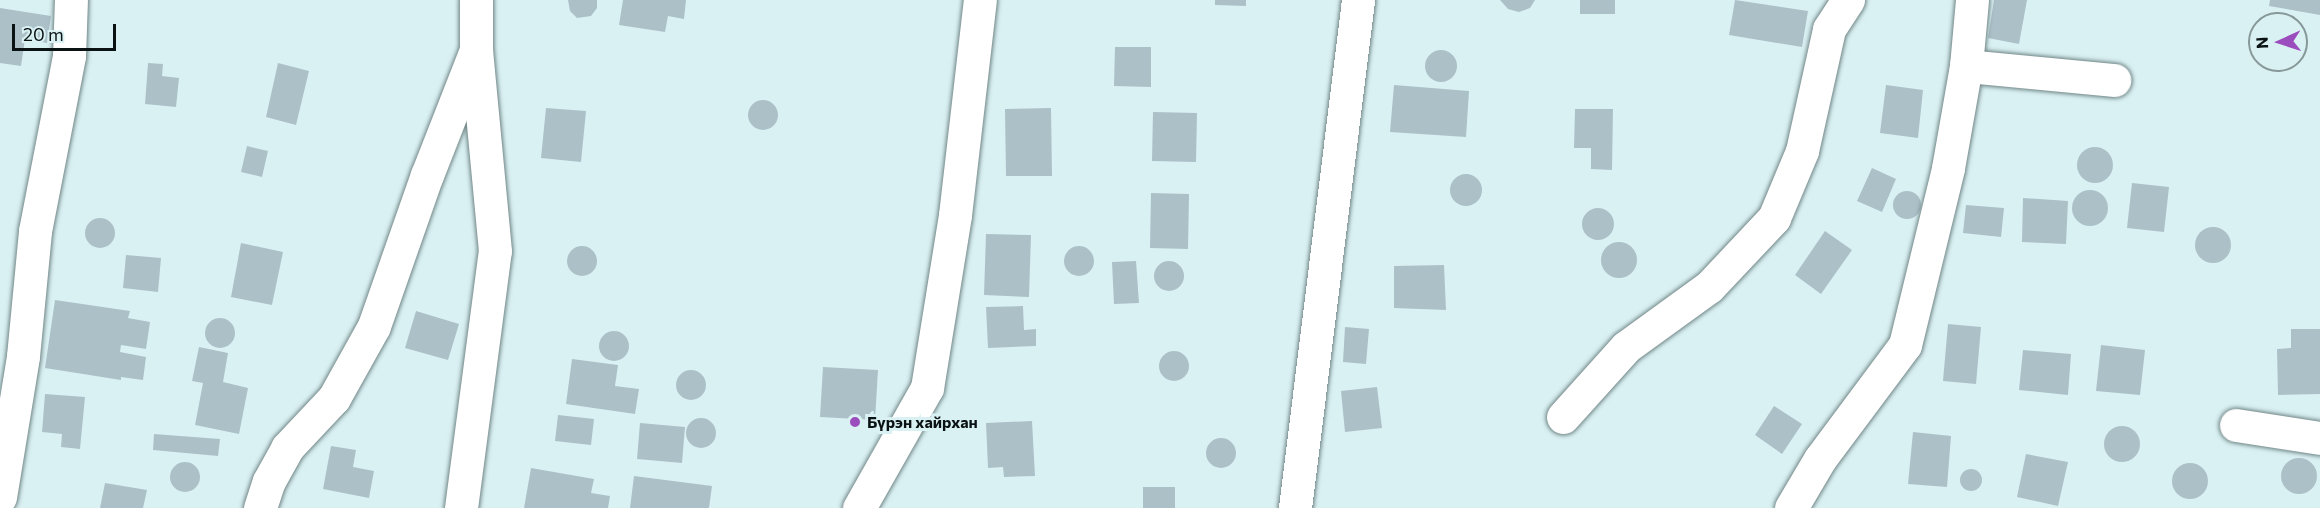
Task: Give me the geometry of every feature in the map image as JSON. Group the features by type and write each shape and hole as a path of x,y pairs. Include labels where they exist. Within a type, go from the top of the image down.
{"street":[{"path":"0,497 23,356 35,231 69,56 71,0"},
{"path":"461,508 495,251 477,50 476,0"},
{"path":"859,508 927,388 956,215 980,0"},
{"path":"1295,508 1358,0"},
{"path":"1563,417 1626,347 1709,287 1774,218 1802,151 1829,28 1848,0"},
{"path":"1791,508 1820,459 1905,345 1948,168 1966,66 1972,0"},
{"path":"260,508 268,481 287,448 334,398 374,326 427,175 477,50"},
{"path":"1966,66 2114,80"},
{"path":"2236,425 2320,438"}],"building":[{"path":"568,0 597,0 597,8 591,16 577,18 570,11"},
{"path":"623,0 686,0 684,19 668,16 665,32 619,25"},
{"path":"1215,0 1246,0 1246,6 1215,5"},
{"path":"1500,0 1535,0 1530,8 1519,12 1508,9"},
{"path":"1580,0 1615,0 1615,14 1580,14"},
{"path":"1735,0 1808,11 1802,47 1729,35"},
{"path":"1994,0 2027,0 2019,44 1988,38"},
{"path":"2270,0 2320,0 2320,15 2308,12 2269,6"},
{"path":"0,8 51,16 47,43 25,39 21,66 0,63"},
{"path":"1115,47 1151,47 1151,87 1114,86"},
{"path":"1441,50 1452,55 1457,66 1452,77 1441,82 1430,77 1425,66 1430,55"},
{"path":"148,63 163,64 162,76 179,78 176,107 145,104"},
{"path":"278,63 309,71 296,125 266,117"},
{"path":"1394,85 1469,91 1466,137 1390,132"},
{"path":"1886,85 1923,90 1918,138 1880,133"},
{"path":"763,100 769,101 777,109 777,121 769,129 763,130 757,129 749,121 748,115 749,109 757,101"},
{"path":"546,108 586,111 581,162 541,158"},
{"path":"1051,108 1052,176 1006,176 1005,109"},
{"path":"1575,109 1613,109 1612,170 1591,169 1591,148 1574,148"},
{"path":"1153,112 1197,113 1196,162 1152,161"},
{"path":"247,146 268,151 262,177 241,172"},
{"path":"2095,147 2107,153 2113,165 2107,177 2095,183 2083,177 2077,165 2083,153"},
{"path":"1872,168 1896,179 1882,212 1857,201"},
{"path":"1466,174 1477,179 1482,190 1477,201 1466,206 1455,201 1450,190 1455,179"},
{"path":"2132,183 2169,187 2164,232 2127,228"},
{"path":"2090,190 2103,195 2108,208 2103,221 2090,226 2077,221 2072,208 2077,195"},
{"path":"1907,191 1917,195 1921,205 1917,215 1907,219 1897,215 1893,205 1897,195"},
{"path":"1151,193 1189,194 1188,249 1150,248"},
{"path":"2023,198 2068,201 2066,244 2022,242"},
{"path":"1966,205 2004,208 2001,237 1963,233"},
{"path":"1598,208 1610,212 1614,224 1610,236 1598,240 1586,236 1582,224 1586,212"},
{"path":"100,218 106,219 114,227 114,239 106,247 100,248 94,247 86,239 85,233 86,227 94,219"},
{"path":"2213,227 2225,233 2231,245 2225,257 2213,263 2201,257 2195,245 2201,233"},
{"path":"1825,231 1852,250 1821,294 1795,275"},
{"path":"986,234 1031,235 1029,297 984,295"},
{"path":"1619,242 1632,247 1637,260 1632,273 1619,278 1606,273 1601,260 1606,247"},
{"path":"241,243 283,252 272,305 231,297"},
{"path":"582,246 588,247 596,255 596,267 588,275 582,276 576,275 568,267 567,261 568,255 576,247"},
{"path":"1079,246 1085,247 1093,255 1093,267 1085,275 1079,276 1073,275 1065,267 1064,261 1065,255 1073,247"},
{"path":"126,255 161,258 158,292 123,288"},
{"path":"1136,261 1139,303 1114,304 1112,262"},
{"path":"1169,261 1175,262 1183,270 1183,282 1175,290 1169,291 1163,290 1155,282 1154,276 1155,270 1163,262"},
{"path":"1444,265 1446,310 1394,308 1394,266"},
{"path":"55,300 130,311 128,318 150,322 146,349 121,345 120,352 146,357 143,380 121,377 121,380 45,368"},
{"path":"1023,306 1024,330 1036,329 1036,346 988,348 986,307"},
{"path":"416,311 459,324 448,360 405,348"},
{"path":"220,318 226,319 234,327 234,339 226,347 220,348 214,347 206,339 205,333 206,327 214,319"},
{"path":"1948,324 1981,327 1976,384 1943,381"},
{"path":"1345,327 1369,329 1366,364 1343,362"},
{"path":"2291,329 2320,329 2320,394 2278,395 2277,349 2291,348"},
{"path":"614,331 620,332 628,340 628,352 620,360 614,361 608,360 600,352 599,346 600,340 608,332"},
{"path":"2101,345 2145,350 2140,395 2096,391"},
{"path":"199,347 228,353 223,382 248,388 239,434 195,425 203,383 192,381"},
{"path":"2023,350 2071,354 2068,395 2019,390"},
{"path":"1174,351 1180,352 1188,360 1188,372 1180,380 1174,381 1168,380 1160,372 1159,366 1160,360 1168,352"},
{"path":"572,359 618,365 615,386 639,389 635,414 566,404"},
{"path":"823,367 878,370 875,420 820,417"},
{"path":"691,370 697,371 705,379 705,391 697,399 691,400 685,399 677,391 676,385 677,379 685,371"},
{"path":"1377,387 1382,428 1345,432 1341,391"},
{"path":"45,394 85,397 80,449 61,447 62,434 42,432"},
{"path":"1774,406 1802,424 1782,454 1755,435"},
{"path":"558,415 594,419 591,445 555,441"},
{"path":"701,418 707,419 715,427 715,439 707,447 701,448 695,447 687,439 686,433 687,427 695,419"},
{"path":"1032,421 1035,476 1004,477 1003,467 988,468 986,423"},
{"path":"640,423 685,427 682,463 637,459"},
{"path":"2122,426 2134,432 2140,444 2134,456 2122,462 2110,456 2104,444 2110,432"},
{"path":"1913,432 1951,436 1947,487 1908,484"},
{"path":"154,434 220,439 218,456 153,450"},
{"path":"1221,438 1227,439 1235,447 1235,459 1227,467 1221,468 1215,467 1207,459 1206,453 1207,447 1215,439"},
{"path":"331,446 356,450 353,467 374,471 369,498 323,489"},
{"path":"2026,454 2068,462 2058,506 2017,497"},
{"path":"2299,458 2312,463 2317,476 2312,489 2299,494 2286,489 2281,476 2286,463"},
{"path":"185,462 191,463 199,471 199,483 191,491 185,492 179,491 171,483 170,477 171,471 179,463"},
{"path":"2190,463 2202,469 2208,481 2202,493 2190,499 2178,493 2172,481 2178,469"},
{"path":"531,468 594,479 591,493 610,496 608,508 524,508"},
{"path":"1971,469 1979,472 1982,480 1979,488 1971,491 1963,488 1960,480 1963,472"},
{"path":"634,476 712,486 709,508 630,508"},
{"path":"105,483 147,490 143,508 100,508"},
{"path":"1143,487 1175,487 1175,508 1143,508"}],"place":[{"name":"Бүрэн хайрхан","path":"855,422"}]}
